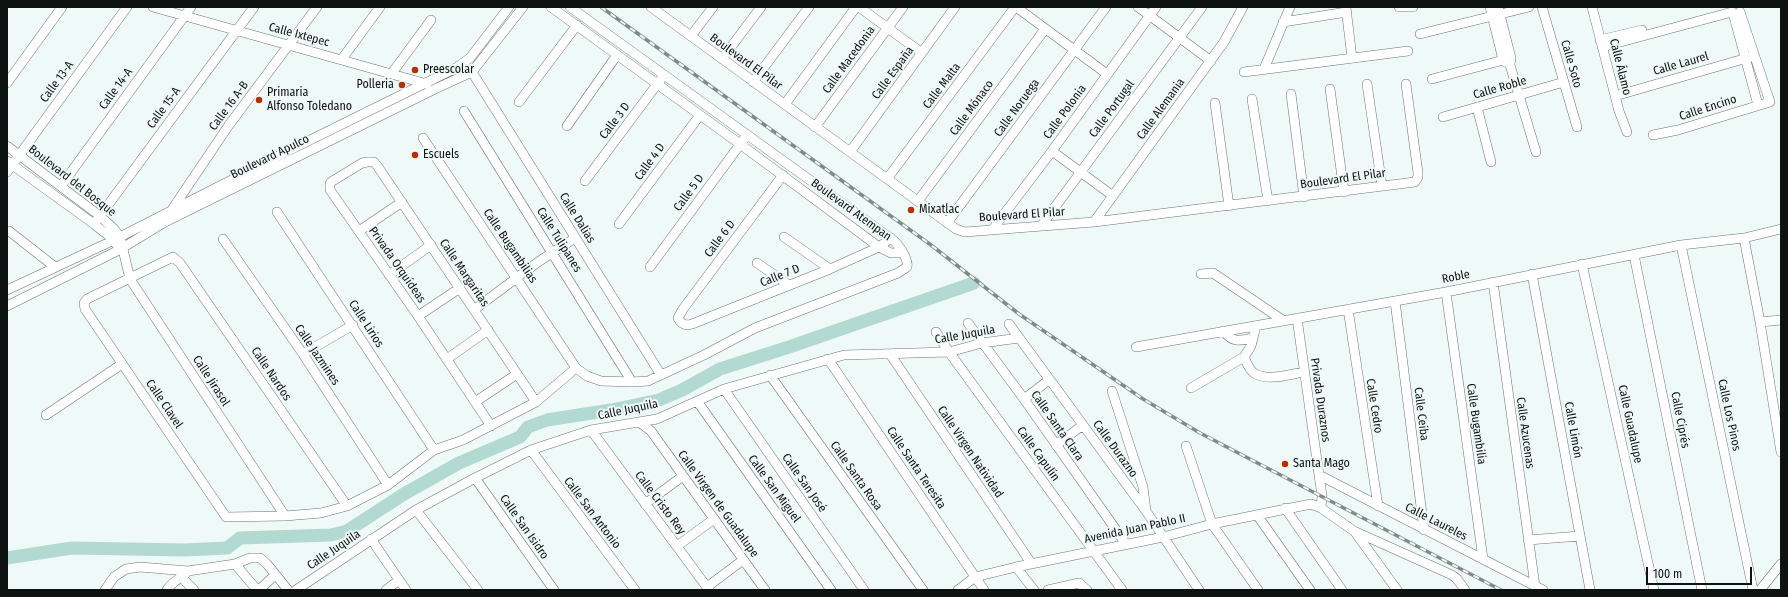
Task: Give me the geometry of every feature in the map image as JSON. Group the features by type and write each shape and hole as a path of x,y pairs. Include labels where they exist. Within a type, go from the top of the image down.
{"street":[{"path":"7,83 62,7"},
{"name":"Calle 13-A","path":"9,166 20,155 127,7"},
{"name":"Calle Ixtepec","path":"154,7 392,73 437,88"},
{"name":"Calle 14-A","path":"61,186 191,7"},
{"name":"Calle 15-A","path":"94,224 254,7"},
{"name":"Calle 16 A-B","path":"165,222 229,125 316,7"},
{"path":"342,59 380,7"},
{"name":"Boulevard Apulco","path":"7,290 117,239 466,63 509,7"},
{"name":"Boulevard Apulco","path":"7,306 122,251 165,222 472,72 481,63 523,7"},
{"name":"Boulevard Atempan","path":"551,7 783,175 879,247 891,253 901,253 897,244 891,238 570,7"},
{"name":"Boulevard El Pilar","path":"651,7 664,11 691,36 753,82 947,223 956,229 965,232 1094,222 1344,192 1412,182 1417,180 1418,173 1406,84"},
{"path":"691,36 713,7"},
{"path":"722,59 761,7"},
{"path":"753,82 809,7"},
{"path":"785,104 857,7 922,53"},
{"name":"Calle Macedonia","path":"815,127 903,7"},
{"name":"Calle España","path":"850,152 955,7"},
{"path":"1016,7 1107,74"},
{"name":"Calle Malta","path":"887,179 1016,7"},
{"name":"Calle Noruega","path":"947,223 1106,7"},
{"path":"1138,7 1211,61"},
{"name":"Calle Polonia","path":"992,230 1052,151 1156,7"},
{"name":"Calle Portugal","path":"1041,226 1202,7"},
{"name":"Calle Alemania","path":"1094,222 1232,31 1243,7"},
{"path":"1264,69 1290,7"},
{"path":"1400,7 1412,7"},
{"path":"1490,7 1497,13 1508,61 1520,94 1536,152"},
{"path":"1420,34 1497,13 1529,7"},
{"name":"Calle Soto","path":"1542,7 1577,127"},
{"name":"Calle Álamo","path":"1592,7 1626,132"},
{"path":"1283,22 1346,10 1352,58"},
{"path":"1601,43 1735,10 1750,57 1758,104"},
{"path":"392,73 431,20"},
{"path":"519,102 577,25"},
{"name":"Calle Mónaco","path":"918,202 1045,29"},
{"path":"1244,72 1408,51"},
{"path":"567,126 617,55"},
{"name":"Calle Laurel","path":"1615,96 1750,57"},
{"name":"Calle Encino","path":"1653,135 1678,130 1758,104 1770,102 1750,57"},
{"path":"1432,79 1508,61"},
{"name":"Calle Dalias","path":"472,72 662,375"},
{"name":"Calle 3 D","path":"585,181 665,75"},
{"name":"Calle Roble","path":"1443,117 1564,82"},
{"path":"1367,84 1382,186"},
{"path":"1330,89 1344,192"},
{"path":"1290,94 1304,197"},
{"path":"1252,99 1268,201"},
{"path":"1215,103 1229,206"},
{"path":"1477,107 1491,162"},
{"name":"Calle Tulipanes","path":"464,111 553,252 632,382"},
{"name":"Calle 4 D","path":"619,224 700,115"},
{"name":"Calle 5 D","path":"650,266 748,135"},
{"name":"Calle Bugambilias","path":"424,138 576,368"},
{"name":"Boulevard del Bosque","path":"7,146 100,216 117,239"},
{"path":"1052,151 1112,196"},
{"name":"Privada Orquídeas","path":"370,161 362,163 330,184 330,190 418,316 491,426"},
{"name":"Calle Margaritas","path":"370,161 374,162 402,202 536,402"},
{"name":"Boulevard del Bosque","path":"9,166 117,239"},
{"name":"Calle 6 D","path":"678,318 683,309 783,175"},
{"path":"359,231 402,202"},
{"name":"Calle Lirios","path":"277,212 353,325 434,450"},
{"name":"Roble","path":"1136,347 1446,292 1681,245 1744,238 1781,229"},
{"path":"9,231 55,267"},
{"path":"784,237 830,269"},
{"path":"475,309 517,277 575,238"},
{"name":"Calle 7 D","path":"678,318 684,324 692,324 830,269 879,247 891,238"},
{"path":"1744,238 1760,322 1781,452"},
{"name":"Calle Jirasol","path":"117,239 130,279 285,516"},
{"name":"Calle Jazmines","path":"223,239 303,354 388,485"},
{"path":"389,274 431,245"},
{"name":"Calle Los Pinos","path":"1681,245 1753,590"},
{"path":"285,516 321,513 347,506 388,485 434,450 463,440 536,402 576,368 587,376 601,381 648,381 755,328 898,273 907,267 908,263 901,253"},
{"name":"Calle Ciprés","path":"1634,255 1702,590"},
{"name":"Calle Nardos","path":"130,279 173,257 180,263 347,506"},
{"path":"757,263 789,285"},
{"name":"Calle Guadalupe","path":"1582,264 1654,590"},
{"path":"1201,274 1214,273 1284,321"},
{"name":"Calle Limón","path":"1532,274 1590,590"},
{"name":"Calle Clavel","path":"130,279 87,299 84,303 85,309 226,518 285,516"},
{"name":"Calle Azucenas","path":"1493,282 1528,540 1539,588"},
{"path":"418,316 460,288"},
{"name":"Calle Bugambilia","path":"1446,292 1483,559"},
{"name":"Calle Ceiba","path":"1394,301 1424,530"},
{"name":"Calle Cedro","path":"1348,309 1378,506"},
{"name":"Privada Duraznos","path":"1297,318 1322,496 1321,508"},
{"path":"1760,322 1781,320"},
{"name":"Calle Santa Clara","path":"968,323 1024,399 1126,544"},
{"name":"Calle Durazno","path":"1009,324 1146,511 1200,590"},
{"path":"303,354 353,325"},
{"path":"1191,388 1244,357 1248,352 1256,326"},
{"path":"447,359 488,330"},
{"name":"Calle Capulín","path":"936,332 1122,590"},
{"path":"1223,332 1231,340 1241,341 1253,338"},
{"name":"Calle Juquila","path":"296,590 416,510 531,450 591,430 657,418 724,389 844,355 949,352 982,344 1020,338"},
{"name":"Calle Virgen Natividad","path":"890,354 1031,563"},
{"path":"1244,357 1249,368 1255,374 1264,377 1304,372"},
{"name":"Calle Santa Teresita","path":"828,359 984,590"},
{"path":"46,415 122,364"},
{"path":"475,402 517,374"},
{"name":"Calle Santa Rosa","path":"770,375 923,590"},
{"path":"1024,399 1049,380"},
{"name":"Calle San José","path":"724,389 864,590"},
{"path":"1112,391 1143,487 1146,511"},
{"name":"Calle San Miguel","path":"697,401 831,590"},
{"path":"651,431 657,418"},
{"name":"Calle Virgen de Guadalupe","path":"639,422 651,431 765,590"},
{"path":"1056,445 1083,425"},
{"name":"Calle Cristo Rey","path":"591,430 708,588"},
{"path":"1186,446 1212,524 1258,590"},
{"name":"Calle San Antonio","path":"531,450 635,590"},
{"name":"Calle Laureles","path":"1319,475 1539,588"},
{"path":"645,504 683,476"},
{"name":"Calle San Isidro","path":"475,478 554,590"},
{"name":"Avenida Juan Pablo II","path":"958,590 975,577 1031,563 1163,537 1212,524 1285,508 1311,504 1321,508"},
{"path":"1285,508 1342,590"},
{"path":"1321,508 1354,531 1457,579 1465,590"},
{"path":"416,510 478,590"},
{"path":"1257,515 1310,590"},
{"path":"677,546 714,519"},
{"path":"1354,531 1397,590"},
{"path":"1528,540 1580,536"},
{"path":"371,539 406,590"},
{"path":"167,590 171,582 185,574 234,564 250,558 260,558 267,564 288,590"},
{"path":"708,588 743,560"},
{"path":"234,564 258,590 275,575"},
{"path":"1760,590 1781,564"},
{"path":"105,590 114,577 126,569 140,567 185,574"},
{"path":"1016,567 1034,590"},
{"path":"185,574 194,590"},
{"path":"386,590 399,580"},
{"path":"1048,590 1079,583 1087,590"}],"waterway":[{"path":"7,558 72,548 184,550 227,548 240,538 331,535 347,531 404,494 459,463 520,437 528,427 547,420 611,410 659,400 682,390 720,369 789,347 974,283"}],"railway":[{"path":"601,7 931,245 1019,314 1143,399 1200,433 1501,590"}],"place":[{"name":"Preescolar","path":"415,70"},
{"name":"Polleria","path":"402,85"},
{"name":"Primaria Alfonso Toledano","path":"259,100"},
{"name":"Escuels","path":"415,155"},
{"name":"Mixatlac","path":"911,210"},
{"name":"Santa Mago","path":"1285,464"}]}
